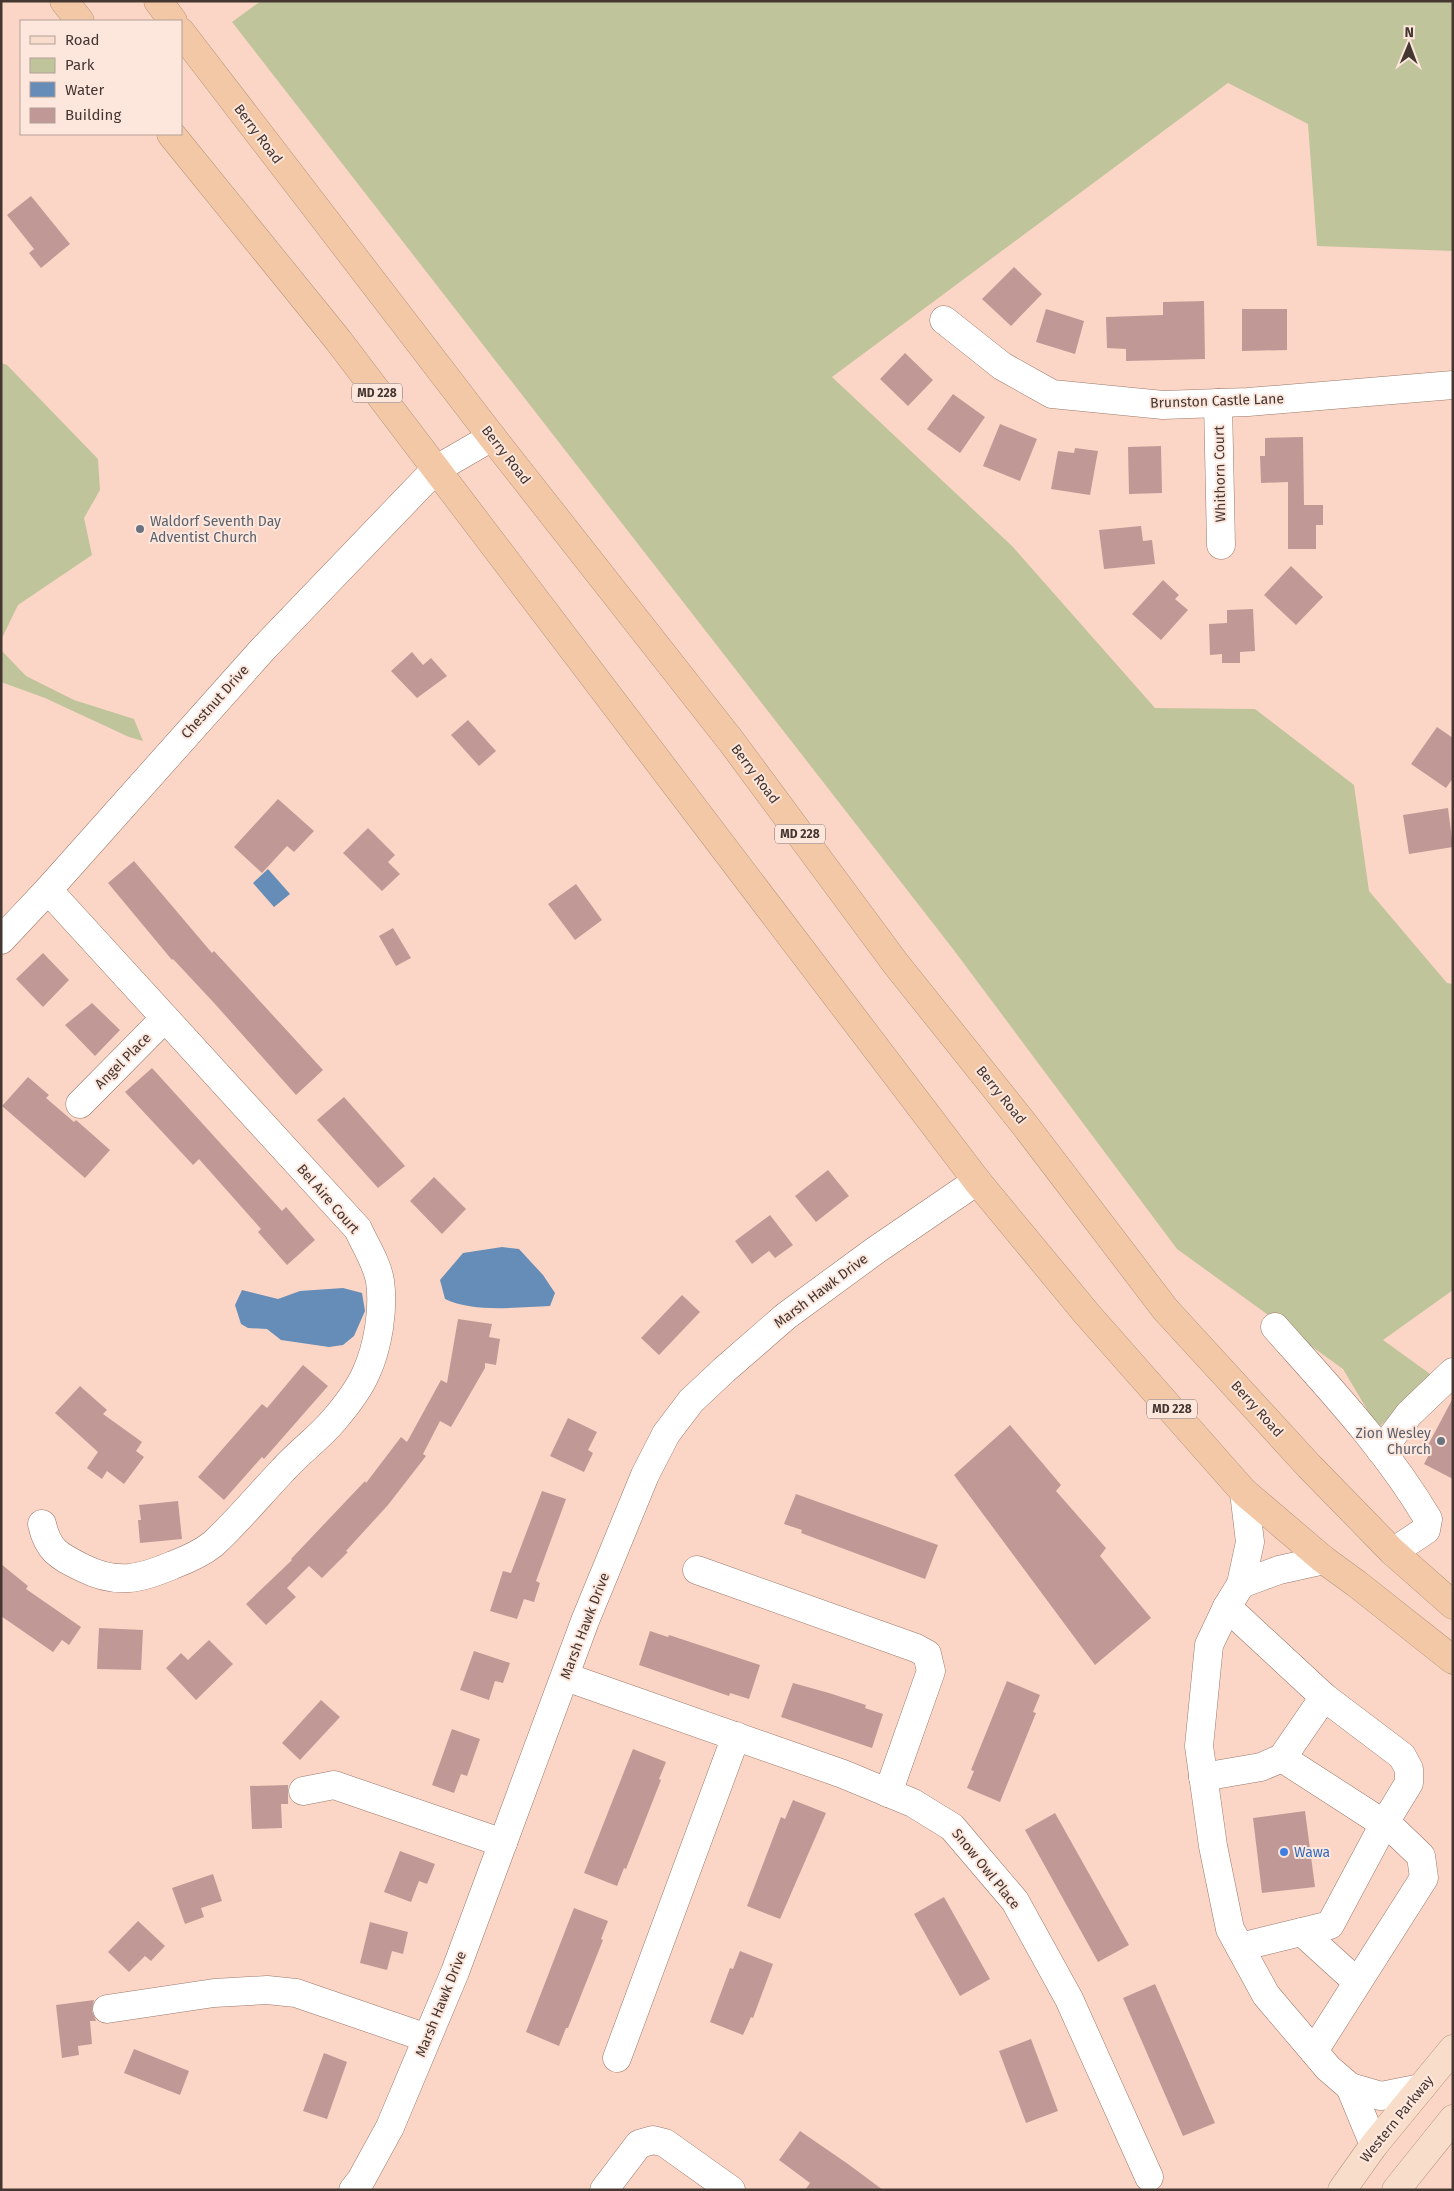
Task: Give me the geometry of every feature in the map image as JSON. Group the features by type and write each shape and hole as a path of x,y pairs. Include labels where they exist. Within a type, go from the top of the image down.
{"highway":[{"path":"64,1 79,20"},
{"path":"158,1 172,20"},
{"name":"Berry Road","path":"182,33 492,437 731,742 896,964 1024,1124 1165,1309 1309,1466 1393,1552 1453,1606"},
{"name":"MD 228","path":"172,135 338,340 435,470 978,1181 1087,1314 1244,1492 1324,1560 1358,1584 1453,1660"}],"main road":[{"name":"Western Parkway","path":"1342,2190 1374,2146 1453,2049"},
{"path":"1396,2190 1453,2119"}],"street":[{"name":"Brunston Castle Lane","path":"944,320 1002,366 1052,394 1164,405 1218,403 1453,385"},
{"name":"Whithorn Court","path":"1218,403 1221,545"},
{"name":"Chestnut Drive","path":"1,940 263,649 435,470 492,437"},
{"name":"Bel Aire Court","path":"42,1524 46,1541 62,1558 108,1577 129,1579 147,1576 212,1545 285,1467 333,1421 366,1373 379,1330 382,1300 380,1279 358,1229 48,890"},
{"name":"Angel Place","path":"80,1104 165,1018"},
{"name":"Marsh Hawk Drive","path":"353,2190 361,2180 390,2127 455,1972 566,1677 585,1621 645,1475 666,1434 691,1401 786,1316 876,1250 978,1181"},
{"path":"1275,1326 1364,1428 1411,1491 1428,1519 1426,1530 1393,1552"},
{"path":"1381,1451 1409,1414 1453,1372"},
{"path":"1244,1492 1250,1542 1241,1584 1227,1607 1209,1645 1199,1746 1213,1846 1230,1929 1266,1995 1328,2068 1350,2087 1381,2096 1421,2088"},
{"path":"1241,1584 1279,1570 1324,1560"},
{"path":"697,1570 916,1648 927,1654 931,1671 888,1793"},
{"path":"1227,1607 1324,1697 1402,1756 1409,1769 1409,1782 1384,1824 1330,1925 1240,1947"},
{"name":"Snow Owl Place","path":"566,1677 843,1774 912,1803 952,1827 1015,1901 1069,1999 1149,2177"},
{"path":"1203,1777 1261,1767 1282,1758 1324,1697"},
{"path":"617,2058 736,1736"},
{"path":"1282,1758 1395,1830 1421,1856 1424,1878 1314,2051"},
{"path":"303,1791 334,1785 503,1843"},
{"path":"1302,1932 1357,1982"},
{"path":"107,2009 214,1993 267,1990 296,1993 427,2038"},
{"path":"1350,2087 1374,2146"},
{"path":"604,2190 639,2144 653,2140 665,2143 731,2190"}],"green space":[{"path":"261,1 1453,1 1453,251 1317,246 1308,124 1228,83 832,377 1012,546 1155,708 1255,709 1354,785 1369,891 1447,983 1453,984 1453,1290 1383,1340 1433,1376 1378,1428 1343,1369 1177,1249 953,949 232,22"},
{"path":"1,363 7,365 98,459 100,490 84,518 92,555 18,605 1,640"},
{"path":"1,650 26,676 74,700 134,719 143,741 129,737 45,698 1,682"}],"water":[{"path":"268,869 290,894 274,907 253,883"},
{"path":"502,1247 519,1249 543,1275 555,1293 550,1306 483,1308 445,1299 440,1280 463,1253"},
{"path":"343,1288 362,1293 365,1311 354,1336 343,1345 329,1347 281,1340 267,1329 248,1328 241,1324 235,1305 242,1290 278,1299 300,1291"}],"building":[{"path":"31,196 70,244 41,268 29,253 34,249 7,215"},
{"path":"1014,267 1042,294 1011,326 982,299"},
{"path":"1204,301 1205,359 1126,361 1126,349 1107,348 1106,317 1163,315 1163,302"},
{"path":"1046,309 1084,321 1075,354 1036,342"},
{"path":"1242,309 1287,309 1287,350 1242,351"},
{"path":"905,353 933,380 908,406 880,379"},
{"path":"953,394 985,417 960,453 927,429"},
{"path":"1000,424 1037,439 1020,481 983,466"},
{"path":"1303,437 1304,505 1323,505 1323,525 1316,525 1316,549 1288,549 1288,482 1261,483 1260,456 1265,456 1265,438"},
{"path":"1161,446 1162,493 1129,494 1128,447"},
{"path":"1075,448 1098,451 1090,495 1051,489 1058,451 1074,453"},
{"path":"1141,526 1143,541 1152,540 1155,564 1104,569 1099,530"},
{"path":"1291,566 1323,597 1296,625 1264,595"},
{"path":"1163,580 1179,595 1175,599 1188,610 1161,640 1132,614"},
{"path":"1253,609 1255,651 1240,652 1240,663 1222,663 1222,654 1210,655 1209,624 1227,623 1227,610"},
{"path":"412,652 423,665 431,658 447,676 417,698 391,671"},
{"path":"468,720 496,751 479,766 451,735"},
{"path":"1437,727 1453,738 1453,778 1446,788 1411,764"},
{"path":"278,799 314,831 294,852 287,846 262,873 234,847"},
{"path":"1448,808 1453,847 1409,854 1403,815"},
{"path":"368,828 395,855 388,862 400,874 382,891 343,853"},
{"path":"134,861 212,953 214,951 323,1070 296,1095 215,1004 172,960 108,883"},
{"path":"576,884 602,920 575,940 548,904"},
{"path":"393,928 411,958 396,966 379,936"},
{"path":"43,953 69,980 43,1007 16,979"},
{"path":"92,1003 120,1030 95,1056 65,1025"},
{"path":"152,1068 282,1211 286,1207 315,1240 287,1265 258,1232 261,1229 199,1159 193,1165 125,1092"},
{"path":"28,1077 49,1095 46,1098 74,1122 76,1120 110,1150 85,1178 2,1106"},
{"path":"344,1097 405,1166 378,1188 317,1120"},
{"path":"828,1170 849,1196 816,1222 795,1196"},
{"path":"434,1177 466,1209 442,1234 410,1201"},
{"path":"770,1215 793,1245 775,1258 769,1251 752,1264 735,1241"},
{"path":"682,1295 700,1312 659,1355 641,1338"},
{"path":"458,1319 492,1324 489,1337 500,1339 496,1365 485,1363 485,1368 451,1427 440,1421 423,1454 426,1456 388,1505 346,1551 348,1552 322,1578 309,1566 287,1588 296,1597 266,1625 246,1604 292,1560 365,1481 366,1483 401,1437 407,1442 441,1380 447,1383"},
{"path":"303,1365 328,1386 264,1459 262,1457 224,1500 198,1477 262,1404 267,1408"},
{"path":"80,1386 107,1410 103,1414 142,1442 136,1451 144,1457 124,1484 107,1471 102,1479 87,1468 98,1452 55,1413"},
{"name":"Zion Wesley Church","path":"1453,1398 1453,1479 1424,1464 1432,1449 1427,1447"},
{"path":"568,1418 597,1432 588,1450 593,1453 584,1472 550,1456"},
{"path":"1010,1425 1061,1485 1056,1491 1106,1548 1100,1556 1151,1618 1095,1665 954,1475"},
{"path":"542,1491 566,1499 536,1581 540,1583 534,1602 524,1599 517,1619 490,1611 503,1571 511,1573"},
{"path":"796,1494 938,1545 925,1579 801,1533 802,1530 784,1524"},
{"path":"178,1501 182,1539 140,1543 138,1520 141,1520 139,1505"},
{"path":"1,1564 28,1586 26,1589 81,1627 69,1645 62,1640 53,1652 1,1616"},
{"path":"99,1628 143,1630 141,1670 97,1669"},
{"path":"650,1631 668,1637 669,1635 760,1665 749,1699 730,1693 729,1696 639,1665"},
{"path":"209,1640 233,1664 196,1700 166,1668 181,1653 188,1660"},
{"path":"474,1651 510,1663 503,1683 495,1681 489,1700 460,1690"},
{"path":"1007,1681 1040,1695 1033,1712 1036,1713 1000,1802 967,1788 974,1771 971,1770"},
{"path":"793,1683 866,1705 865,1708 883,1714 872,1748 781,1717"},
{"path":"321,1700 340,1717 300,1760 282,1743"},
{"path":"452,1729 480,1739 467,1776 461,1774 454,1793 432,1785"},
{"path":"633,1749 666,1762 659,1779 661,1780 626,1869 624,1868 617,1886 584,1873"},
{"path":"288,1785 288,1804 281,1804 282,1828 252,1829 250,1786"},
{"path":"793,1800 826,1813 780,1919 747,1906 781,1817 785,1819"},
{"name":"Wawa","path":"1305,1811 1315,1887 1262,1893 1253,1818"},
{"path":"1055,1813 1129,1945 1098,1962 1025,1830"},
{"path":"400,1851 435,1864 427,1884 419,1881 411,1902 384,1892"},
{"path":"213,1874 222,1901 201,1908 204,1917 185,1924 172,1888"},
{"path":"944,1897 990,1979 960,1996 914,1914"},
{"path":"574,1908 608,1921 601,1939 603,1940 559,2046 526,2032"},
{"path":"138,1921 165,1946 151,1961 145,1956 129,1972 108,1952"},
{"path":"370,1922 408,1932 403,1954 392,1951 387,1970 360,1963"},
{"path":"740,1951 773,1964 753,2018 751,2017 743,2035 710,2022 730,1968 733,1969"},
{"path":"1155,1984 1215,2123 1183,2136 1123,1998"},
{"path":"94,2000 92,2011 96,2021 90,2021 92,2044 78,2046 79,2055 62,2058 56,2005"},
{"path":"1031,2039 1058,2111 1026,2123 999,2051"},
{"path":"134,2049 189,2071 180,2095 124,2073"},
{"path":"324,2053 347,2062 327,2119 303,2111"},
{"path":"800,2131 883,2190 805,2190 810,2183 779,2160"}],"place":[{"name":"Waldorf Seventh Day Adventist Church","path":"140,529"},
{"name":"Zion Wesley Church","path":"1441,1441"},
{"name":"Wawa","path":"1284,1852"}]}
